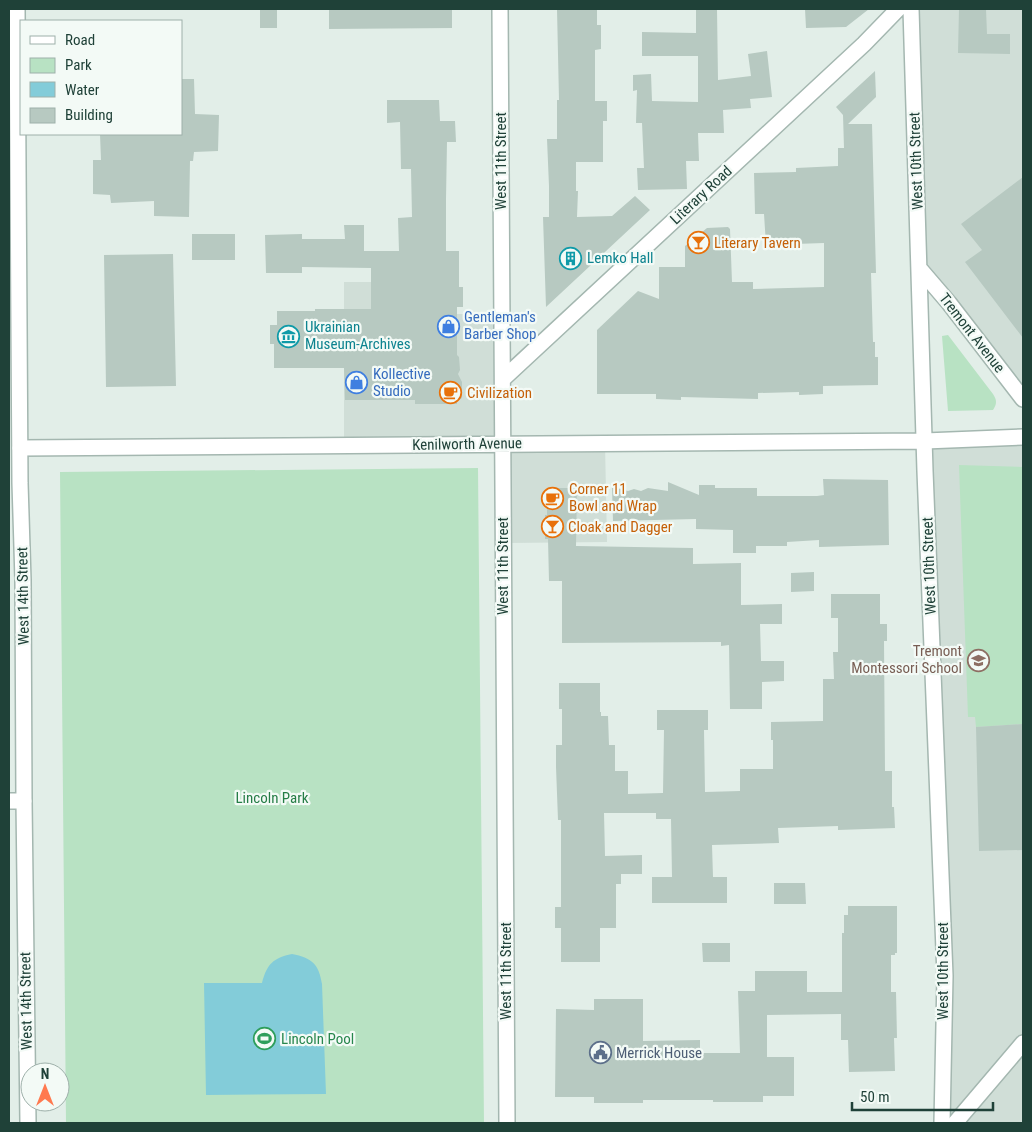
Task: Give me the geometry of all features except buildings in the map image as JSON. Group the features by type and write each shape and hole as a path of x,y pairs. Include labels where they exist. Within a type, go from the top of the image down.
{"street":[{"name":"West 14th Street","path":"18,9 14,448 23,580 16,801 28,1123"},
{"name":"West 11th Street","path":"500,9 507,1123"},
{"name":"Literary Road","path":"503,379 864,44 898,9"},
{"name":"West 10th Street","path":"911,9 944,933 942,1123"},
{"name":"Tremont Avenue","path":"919,268 949,302 1023,399"},
{"name":"Kenilworth Avenue","path":"14,448 925,441 1023,436"},
{"path":"955,1123 1023,1043"}],"shaded area":[{"path":"911,9 1023,9 1023,399 919,268"},
{"path":"344,282 418,282 419,314 502,314 502,443 605,443 607,542 503,543 502,444 344,445"},
{"name":"Tremont Montessori School","path":"1023,437 1023,1123 942,1123 925,441"}],"green space":[{"path":"948,335 994,396 996,402 993,410 948,411 942,336"},
{"path":"959,465 1023,467 1023,724 976,727 975,717 968,717"},
{"name":"Lincoln Park","path":"478,468 484,1123 66,1123 66,1112 70,1112 70,1062 65,1062 60,472"}],"water":[{"name":"Lincoln Pool","path":"292,954 313,963 321,977 326,1094 206,1095 204,983 262,983 266,971 275,960"}],"place":[{"name":"Literary Tavern","path":"698,243"},
{"name":"Lemko Hall","path":"571,258"},
{"name":"Gentleman's Barber Shop","path":"448,326"},
{"name":"Ukrainian Museum-Archives","path":"289,336"},
{"name":"Kollective Studio","path":"357,383"},
{"name":"Civilization","path":"451,393"},
{"name":"Corner 11 Bowl and Wrap","path":"553,498"},
{"name":"Cloak and Dagger","path":"552,527"},
{"name":"Tremont Montessori School","path":"978,660"},
{"name":"Lincoln Pool","path":"265,1039"},
{"name":"Merrick House","path":"600,1053"}]}
